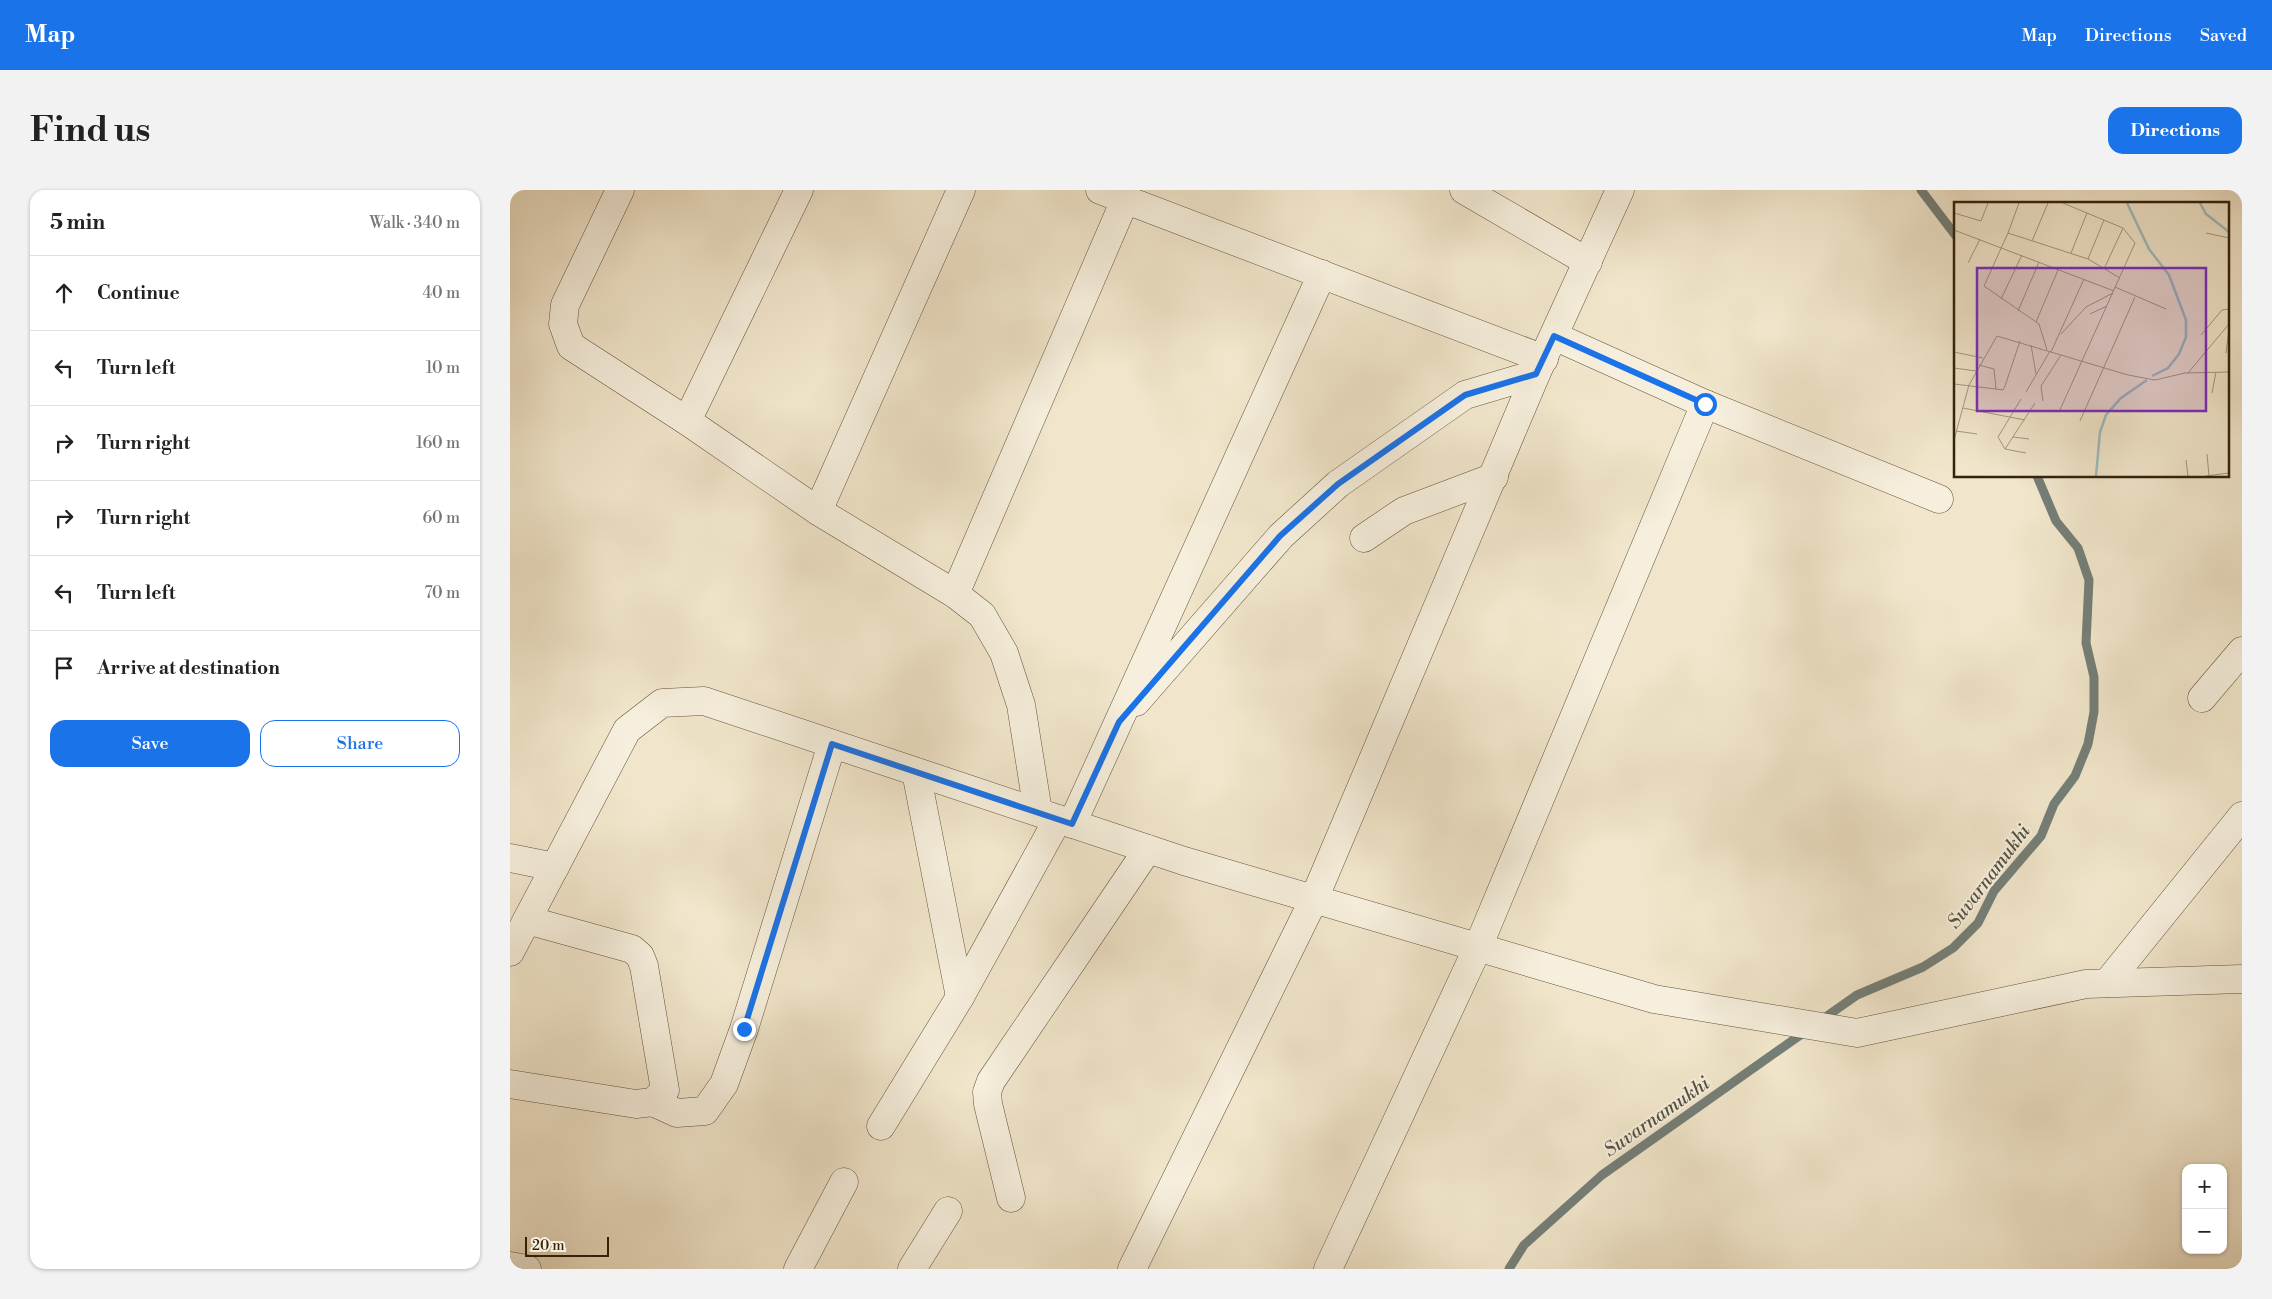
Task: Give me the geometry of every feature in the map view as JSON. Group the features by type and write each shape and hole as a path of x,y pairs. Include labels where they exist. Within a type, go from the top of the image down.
{"street":[{"path":"620,190 565,305 562,324 571,346 687,421 818,511 954,594 982,615 1004,654 1056,818"},
{"path":"687,421 799,190"},
{"path":"818,511 961,190"},
{"path":"1100,190 1545,356 1705,404 1939,499"},
{"path":"1132,1269 1314,900 1545,356 1620,190"},
{"path":"1470,192 1588,262"},
{"path":"954,594 1126,200"},
{"path":"1119,722 1322,274"},
{"path":"881,1126 960,997 1056,818 1119,722 1280,536 1338,484 1465,395 1545,356"},
{"path":"1328,1269 1478,947 1705,404"},
{"path":"1364,538 1404,511 1494,477"},
{"path":"2202,698 2242,652"},
{"path":"510,952 627,730 662,703 704,701 1148,849 1314,900 1654,999 1857,1033 2086,984 2242,979"},
{"path":"510,1084 636,1104 653,1102 677,1113 705,1111 724,1084 744,1029 832,744"},
{"path":"916,772 960,997"},
{"path":"2107,983 2242,816"},
{"path":"1011,1198 988,1104 987,1092 991,1080 1148,849"},
{"path":"510,858 555,867"},
{"path":"527,920 632,949 640,956 644,966 665,1090 653,1102"},
{"path":"798,1269 844,1182"},
{"path":"912,1269 948,1211"},
{"path":"510,1266 527,1269"}],"waterway":[{"name":"Suvarnamukhi","path":"1921,190 1954,233"},
{"name":"Suvarnamukhi","path":"1820,1021 1857,995 1923,967 1953,948 1978,923 1994,891 2041,836 2054,804 2075,776 2088,744 2094,712 2094,677 2086,643 2089,580 2078,548 2056,521 2038,478"},
{"name":"Suvarnamukhi","path":"1509,1269 1524,1245 1602,1175 1806,1031"}],"route":[{"path":"744,1029 832,744 1072,824 1119,722 1280,536 1338,484 1465,395 1536,374 1554,336 1705,404"}]}
